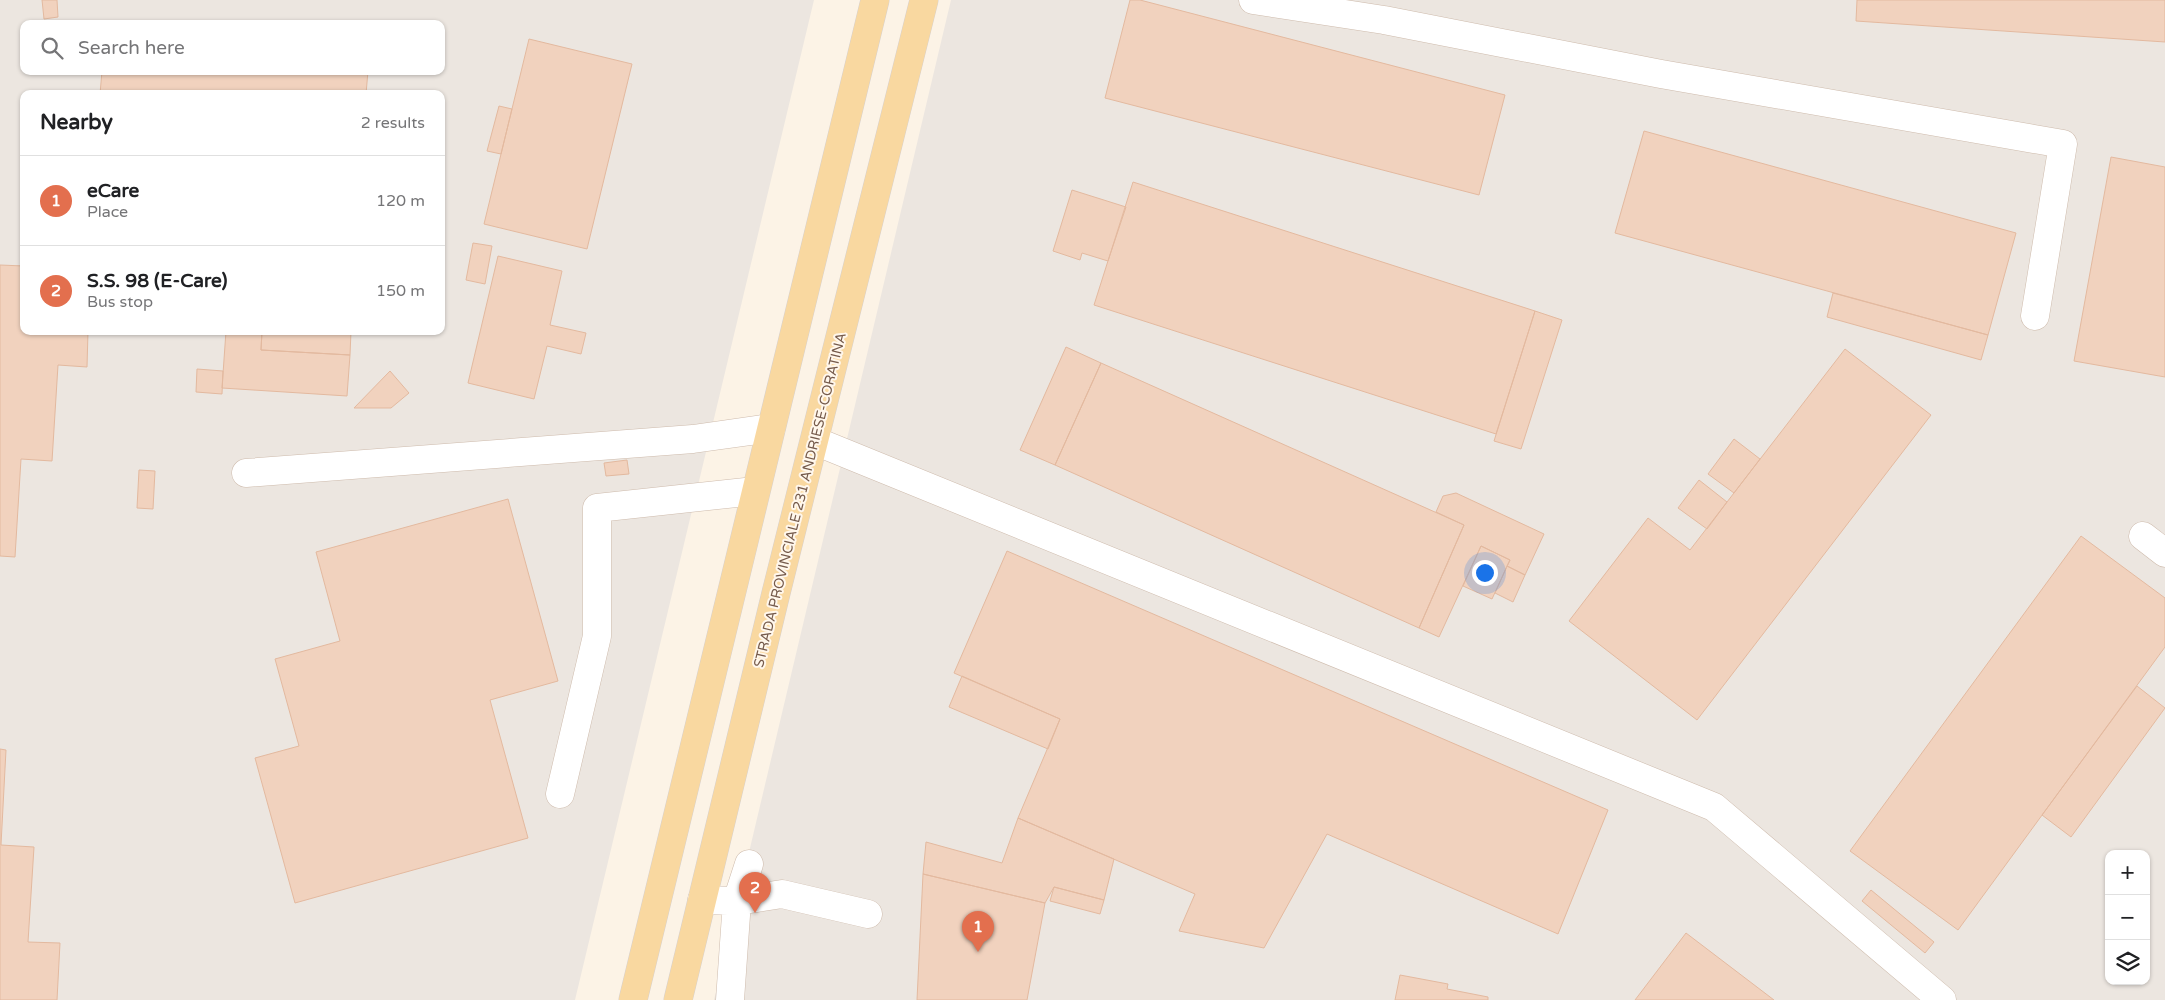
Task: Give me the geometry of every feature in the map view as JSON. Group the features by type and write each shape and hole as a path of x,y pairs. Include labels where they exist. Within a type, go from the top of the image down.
{"main road":[{"path":"633,1000 755,491 876,0"},
{"name":"STRADA PROVINCIALE 231 ANDRIESE-CORATINA","path":"678,1000 924,0"}],"street":[{"path":"1253,0 1384,20 1661,74 2063,144 2035,316"},
{"path":"246,473 694,439 771,428"},
{"path":"815,441 1714,807 1942,1000"},
{"path":"560,794 597,636 597,508 755,491"},
{"path":"2143,536 2165,553"},
{"path":"730,1000 736,901 749,864"},
{"path":"702,900 736,901 782,894 868,914"}],"shaded area":[{"path":"0,0 814,0 575,1000 0,1000"},
{"path":"951,0 2165,0 2165,1000 714,1000"}],"building":[{"path":"42,0 57,0 58,17 44,19"},
{"path":"1130,0 1140,0 1505,95 1479,195 1105,98"},
{"path":"1857,0 2165,0 2165,42 1856,21"},
{"path":"529,39 632,64 587,249 484,224"},
{"path":"102,75 368,75 366,90 100,90"},
{"path":"499,106 512,109 501,154 487,151"},
{"path":"1644,131 2016,233 1988,335 1615,233"},
{"path":"2111,157 2165,167 2165,377 2074,361"},
{"path":"1133,182 1535,311 1496,434 1094,305"},
{"path":"1072,190 1126,207 1108,261 1082,253 1080,260 1053,251"},
{"path":"473,243 492,246 485,284 466,280"},
{"path":"498,256 562,271 550,325 586,333 581,354 547,346 534,399 468,383"},
{"path":"0,265 20,266 20,335 88,335 87,367 58,365 52,461 21,459 15,557 0,556"},
{"path":"1833,293 1988,335 1981,360 1827,317"},
{"path":"1535,311 1562,320 1521,449 1494,441"},
{"path":"226,335 262,335 261,350 350,355 347,396 222,388"},
{"path":"262,335 351,335 350,355 261,350"},
{"path":"1066,347 1101,363 1055,465 1020,450"},
{"path":"1845,349 1931,415 1697,720 1569,621 1648,518 1690,550"},
{"path":"1101,363 1464,525 1419,628 1055,465"},
{"path":"197,369 223,371 222,394 196,392"},
{"path":"390,371 409,393 391,408 354,408"},
{"path":"1734,439 1760,459 1734,493 1708,474"},
{"path":"627,460 629,474 606,476 604,463"},
{"path":"139,470 155,471 153,509 137,508"},
{"path":"1699,480 1727,502 1707,529 1678,508"},
{"path":"1456,493 1544,534 1525,575 1507,566 1510,560 1481,546 1439,637 1419,628 1464,525 1436,512 1443,496"},
{"path":"508,499 558,681 490,700 528,838 295,903 255,758 299,746 275,659 340,641 316,552"},
{"path":"2081,536 2165,598 2165,647 1958,930 1850,851"},
{"path":"1481,546 1510,560 1492,599 1463,586"},
{"path":"1007,551 1608,810 1558,934 1327,834 1264,948 1179,931 1195,894 1018,818 1060,719 954,673"},
{"path":"1507,566 1525,575 1513,602 1495,593"},
{"path":"962,676 1060,719 1048,749 949,707"},
{"path":"2137,686 2165,708 2071,837 2042,815"},
{"path":"0,749 6,750 1,845 34,847 28,942 60,943 57,1000 0,1000"},
{"path":"1018,818 1114,859 1104,900 1054,887 1045,903 923,874 926,842 1002,863"},
{"path":"923,874 1045,903 1027,1000 917,1000"},
{"path":"1054,887 1104,900 1100,914 1050,901"},
{"path":"1871,890 1934,942 1925,953 1862,901"},
{"path":"1686,933 1774,1000 1635,1000"},
{"path":"1400,975 1448,984 1447,989 1488,997 1488,1000 1395,1000"}],"place":[{"name":"S.S. 98 (E-Care)","path":"755,913"},
{"name":"eCare","path":"978,952"}]}
